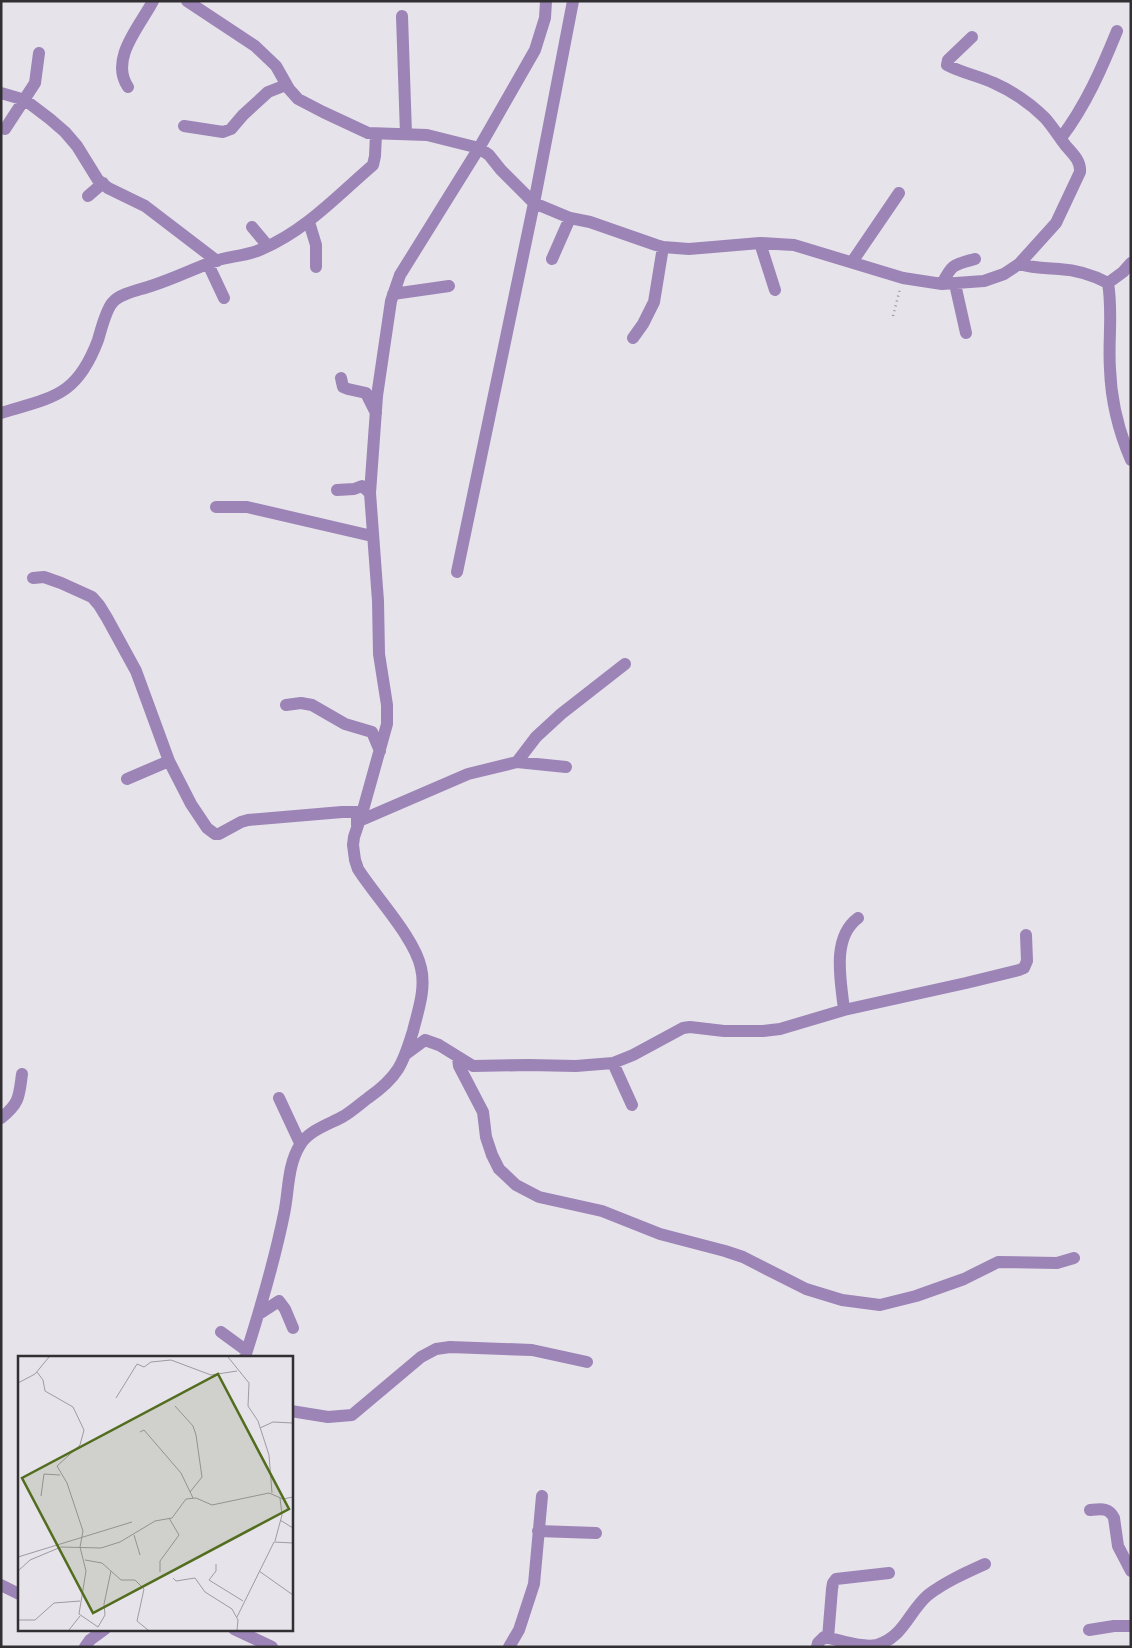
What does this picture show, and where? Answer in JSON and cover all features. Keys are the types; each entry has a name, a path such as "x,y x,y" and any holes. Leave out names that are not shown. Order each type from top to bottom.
{"street":[{"path":"128,87 122,78 122,62 128,44 153,1"},
{"path":"187,1 255,46 276,66 286,85 298,99 308,105 360,130 376,134 427,134 479,148 534,203 570,218 590,222 663,247 689,249 760,243 794,245 903,278 948,284 984,281 1004,274 1019,264 1056,223 1080,172 1079,162 1044,117 1013,94 994,83 947,65 948,60 972,36"},
{"path":"221,1332 246,1354 259,1314 285,1212 291,1165 300,1143 306,1137 345,1115 373,1095 398,1072 406,1054 420,1004 423,982 421,967 411,944 358,869 353,845 386,724 387,705 379,654 378,601 370,493 376,413 387,325 393,294 400,275 479,148 535,50 545,18 546,1"},
{"path":"457,572 534,203 573,1"},
{"path":"402,16 406,134"},
{"path":"1061,138 1081,109 1095,83 1117,31"},
{"path":"5,129 35,84 39,53"},
{"path":"184,126 223,132 231,130 255,103 268,92 286,85"},
{"path":"1,93 25,100 50,118 77,146 98,180 145,206 212,262 224,298"},
{"path":"1,413 44,400 69,387 91,358 110,306 114,300 212,262 233,258 268,246 298,231 372,165 375,156 376,134"},
{"path":"88,196 103,183"},
{"path":"852,262 899,193"},
{"path":"552,260 570,218"},
{"path":"309,222 316,245 316,267"},
{"path":"252,227 268,246"},
{"path":"760,243 775,290"},
{"path":"633,338 654,302 663,247"},
{"path":"966,333 948,284 950,268 959,263 975,259"},
{"path":"1106,282 1123,272 1131,263"},
{"path":"1019,264 1092,275 1106,282"},
{"path":"1106,282 1111,303 1110,369 1112,393 1126,448 1131,460"},
{"path":"393,294 449,286"},
{"path":"341,378 343,387 366,393 376,413"},
{"path":"336,490 362,486 370,493"},
{"path":"216,507 247,507 372,536"},
{"path":"33,578 44,577 61,583 92,597 99,606 136,671 169,761 191,804 207,828 215,834 219,834 248,820 342,812 357,812 358,824"},
{"path":"517,762 536,737 561,714 625,664"},
{"path":"286,705 301,703 312,705 345,724 372,732 380,751"},
{"path":"127,779 169,761"},
{"path":"358,824 468,774 517,762 566,767"},
{"path":"844,1010 840,951 847,929 858,918"},
{"path":"406,1054 425,1040 440,1045 473,1066 576,1066 612,1062 633,1055 683,1028 690,1027 724,1031 780,1029 844,1010 966,984 1019,970 1024,968 1028,961 1026,935"},
{"path":"458,1058 458,1066 483,1112 486,1137 492,1155 499,1169 516,1184 539,1197 602,1211 660,1234 734,1254 806,1290 842,1300 880,1306 964,1279 998,1262 1057,1262 1074,1258"},
{"path":"612,1062 632,1105"},
{"path":"1,1118 12,1110 17,1101 22,1074"},
{"path":"279,1098 300,1143"},
{"path":"259,1314 278,1302 285,1309 292,1328"},
{"path":"292,1410 328,1417 352,1415 421,1356 436,1349 450,1347 532,1350 557,1354 586,1362"},
{"path":"509,1647 519,1630 534,1584 542,1496"},
{"path":"1090,1510 1101,1508 1110,1511 1114,1518 1118,1546 1131,1571"},
{"path":"538,1531 596,1533"},
{"path":"816,1647 821,1638 864,1646 876,1645 892,1638 903,1628 926,1597 958,1576 985,1564"},
{"path":"828,1638 832,1589 836,1579 889,1572"},
{"path":"1,1585 18,1594"},
{"path":"1089,1630 1114,1626 1131,1626"},
{"path":"85,1647 90,1640 104,1630"},
{"path":"236,1630 272,1647"}],"path":[{"path":"893,316 903,278"}]}
